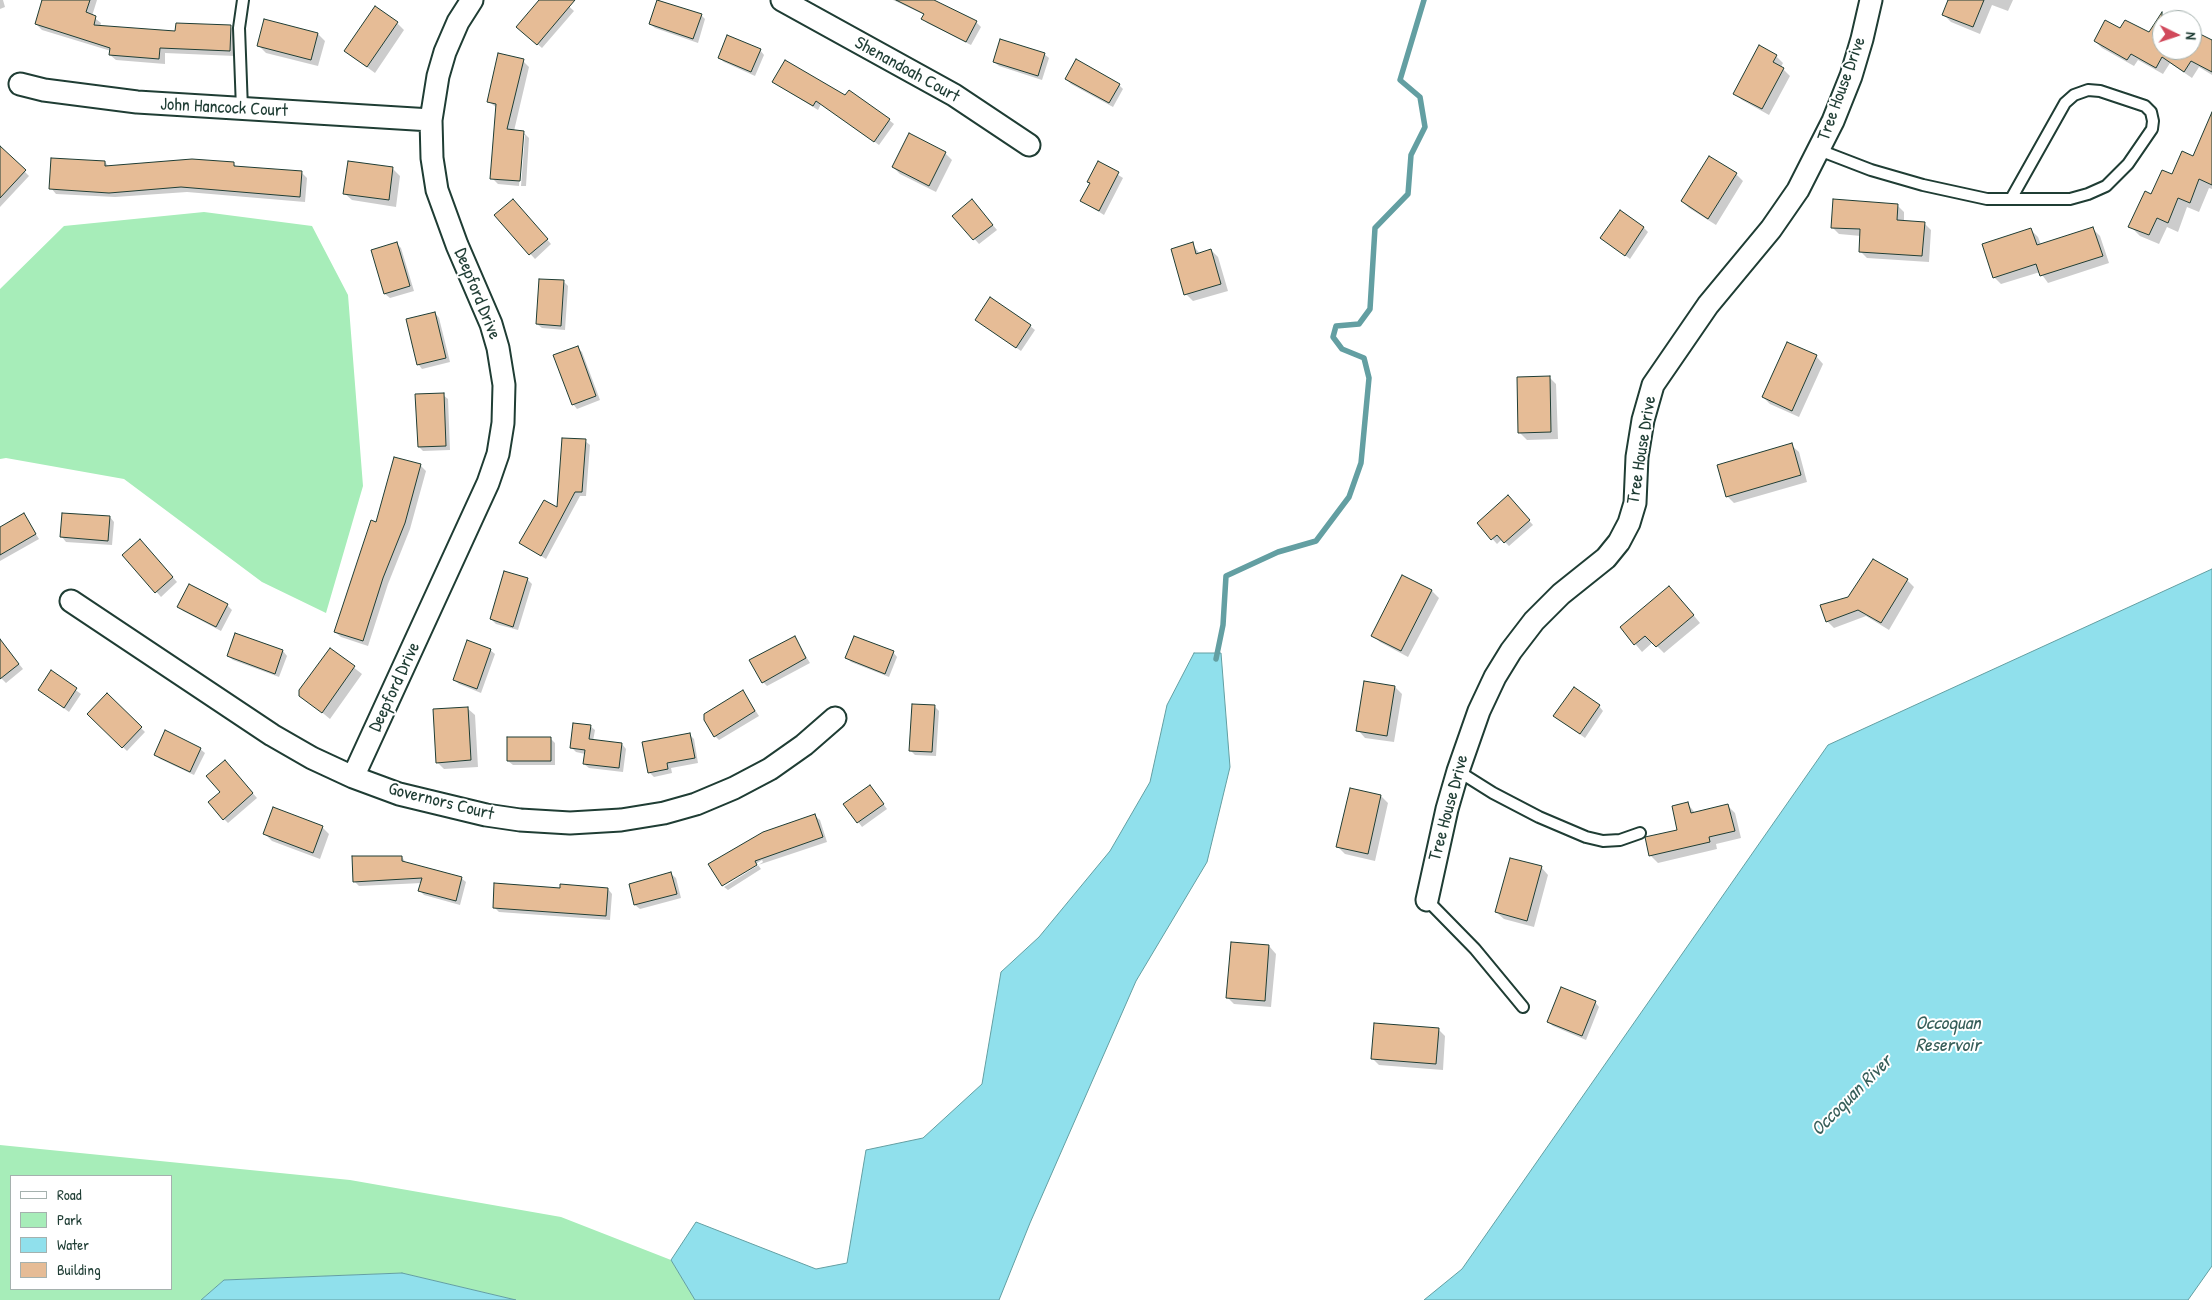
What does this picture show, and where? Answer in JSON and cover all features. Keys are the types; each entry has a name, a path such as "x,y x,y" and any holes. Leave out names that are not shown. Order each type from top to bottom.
{"street":[{"name":"Deepford Drive","path":"353,777 488,484 498,454 503,423 504,385 498,348 491,324 457,245 437,190 432,158 431,120 438,76 445,52 458,22 472,0"},
{"name":"Shenandoah Court","path":"782,0 954,95 1029,145"},
{"name":"Tree House Drive","path":"1427,900 1447,809 1458,771 1479,710 1495,677 1511,651 1534,621 1561,594 1606,558 1619,542 1629,523 1635,503 1637,457 1643,420 1653,385 1708,305 1772,230 1798,190 1819,150 1851,76 1871,0"},
{"name":"John Hancock Court","path":"20,84 44,90 137,102 431,120"},
{"name":"Governors Court","path":"71,601 272,735 312,758 353,777 399,794 486,815 520,820 570,823 622,820 680,808 734,788 770,768 798,750 835,718"}],"lane":[{"path":"242,109 239,28 243,0"},
{"path":"1819,150 1871,170 1923,186 1988,199 2011,199 2070,199 2106,186 2120,173 2152,129 2153,120 2151,112 2145,106 2100,91 2088,90 2074,95 2065,103 2011,199"},
{"path":"1458,771 1493,793 1539,817 1586,837 1603,841 1620,840 1640,833"},
{"path":"1427,900 1475,949 1523,1007"}],"green space":[{"path":"204,212 312,226 348,295 363,486 326,613 262,582 124,479 6,458 0,459 0,289 64,226"},
{"path":"0,1145 350,1180 561,1217 671,1260 695,1300 516,1300 402,1273 224,1280 201,1300 0,1300"}],"water":[{"name":"Occoquan Reservoir","path":"2212,569 2212,1266 2188,1300 1424,1300 1462,1269 1828,745"},
{"path":"1194,653 1221,653 1230,767 1207,862 1136,981 1030,1223 999,1300 695,1300 671,1260 696,1222 816,1269 847,1263 866,1150 923,1138 982,1084 1001,972 1039,937 1110,851 1150,782 1167,705"},
{"path":"402,1273 516,1300 201,1300 224,1280"}],"building":[{"path":"42,0 90,0 86,12 96,16 94,25 175,31 176,23 231,25 230,51 160,48 159,59 109,55 110,48 35,24"},
{"path":"539,0 575,0 537,45 516,27"},
{"path":"657,0 702,14 693,39 649,24"},
{"path":"896,0 934,0 977,21 966,42 921,19 924,14"},
{"path":"1948,0 1984,0 1973,27 1942,15"},
{"path":"375,6 398,22 367,67 344,51"},
{"path":"264,19 318,33 311,60 257,46"},
{"path":"2105,20 2120,28 2125,20 2149,32 2152,27 2152,60 2160,60 2156,68 2131,54 2127,60 2094,41"},
{"path":"727,35 761,49 751,72 718,58"},
{"path":"2202,35 2212,40 2212,72 2191,61 2184,72 2166,60 2202,60"},
{"path":"1000,39 1045,53 1038,76 993,62"},
{"path":"1759,45 1777,55 1773,62 1784,68 1762,109 1733,94"},
{"path":"498,53 524,59 507,129 524,131 520,181 490,179 496,104 487,102"},
{"path":"1076,59 1120,84 1109,103 1065,79"},
{"path":"785,60 845,95 849,90 890,119 874,142 816,101 813,106 772,82"},
{"path":"2212,112 2212,185 2199,179 2190,203 2178,198 2168,223 2157,218 2149,235 2128,227 2145,191 2151,194 2162,170 2172,174 2182,151 2193,156"},
{"path":"909,133 946,152 929,186 892,167"},
{"path":"0,146 26,170 0,198"},
{"path":"1709,156 1737,173 1708,219 1681,201"},
{"path":"51,158 105,161 105,166 192,159 234,162 234,166 302,171 300,197 181,187 109,193 49,189"},
{"path":"348,161 393,167 389,200 343,194"},
{"path":"1098,161 1119,172 1099,211 1080,201 1090,183 1087,182"},
{"path":"513,199 548,239 529,255 494,215"},
{"path":"972,199 993,225 973,240 952,216"},
{"path":"1833,199 1898,204 1897,220 1925,222 1922,256 1859,252 1860,229 1831,228"},
{"path":"1620,210 1644,227 1625,256 1600,238"},
{"path":"2093,227 2103,256 2040,276 2036,264 1993,278 1982,244 2031,228 2037,245"},
{"path":"397,242 410,286 384,294 371,250"},
{"path":"1193,242 1196,254 1211,249 1221,284 1184,295 1171,249"},
{"path":"539,279 564,280 561,326 536,324"},
{"path":"990,297 1031,325 1016,348 975,320"},
{"path":"435,312 446,358 417,365 406,319"},
{"path":"1787,342 1817,355 1792,411 1762,397"},
{"path":"578,346 596,396 572,405 553,355"},
{"path":"1550,376 1551,432 1518,433 1517,377"},
{"path":"444,393 446,446 418,447 415,394"},
{"path":"562,438 586,439 582,492 575,492 541,556 519,543 544,500 557,507"},
{"path":"1792,443 1801,475 1726,497 1717,465"},
{"path":"394,457 421,464 405,523 383,578 363,641 334,632 371,520 376,522"},
{"path":"1508,495 1530,520 1504,543 1497,535 1491,540 1477,523"},
{"path":"24,513 36,534 0,555 0,527"},
{"path":"62,513 110,516 108,541 60,537"},
{"path":"140,539 173,577 155,593 122,555"},
{"path":"1873,559 1908,579 1881,623 1858,610 1826,622 1820,605 1848,597"},
{"path":"504,571 528,578 513,627 490,619"},
{"path":"1402,575 1432,590 1401,651 1371,636"},
{"path":"189,584 228,604 216,627 177,607"},
{"path":"1669,586 1694,615 1656,647 1645,636 1634,645 1620,627"},
{"path":"235,633 283,650 275,674 227,656"},
{"path":"795,636 806,658 762,683 749,660"},
{"path":"854,636 894,651 885,674 845,658"},
{"path":"0,639 19,664 0,679"},
{"path":"467,640 491,649 477,689 453,680"},
{"path":"330,648 355,666 322,713 299,696 299,690"},
{"path":"51,670 77,688 64,708 38,690"},
{"path":"1364,681 1395,686 1387,736 1356,731"},
{"path":"1574,687 1600,705 1580,734 1553,716"},
{"path":"743,690 755,711 714,737 704,720 704,714"},
{"path":"107,693 142,727 122,748 87,714"},
{"path":"912,704 935,705 932,752 909,751"},
{"path":"468,707 471,760 436,763 433,709"},
{"path":"573,723 591,725 589,739 622,743 619,768 583,764 585,750 570,748"},
{"path":"165,730 201,748 190,772 154,755"},
{"path":"690,733 695,758 667,763 668,769 648,773 642,742"},
{"path":"507,737 551,737 551,761 507,761"},
{"path":"225,760 253,793 223,820 208,802 220,792 206,776"},
{"path":"870,785 884,804 857,823 843,804"},
{"path":"1350,788 1381,795 1368,854 1336,847"},
{"path":"1688,802 1691,813 1728,804 1735,831 1709,837 1710,842 1649,856 1645,837 1677,830 1672,806"},
{"path":"273,807 323,826 313,853 263,834"},
{"path":"815,814 823,837 755,861 757,865 722,886 708,864 763,832"},
{"path":"352,856 402,856 402,861 462,877 456,901 418,891 422,878 353,882"},
{"path":"1510,858 1542,866 1527,921 1495,912"},
{"path":"671,872 677,894 634,905 629,884"},
{"path":"494,883 560,888 560,884 608,888 606,916 493,908"},
{"path":"1231,942 1269,945 1265,1001 1226,998"},
{"path":"1561,987 1596,1001 1582,1036 1547,1022"},
{"path":"1374,1023 1439,1028 1436,1064 1371,1059"}],"waterway":[{"path":"1216,659 1223,625 1226,576 1278,552 1316,541 1349,497 1361,463 1369,378 1364,358 1342,349 1333,337 1336,326 1359,324 1370,309 1375,228 1408,194 1411,155 1425,127 1420,97 1400,80 1424,0"}],"water label":[{"name":"Occoquan River","path":"1852,1096"}]}
